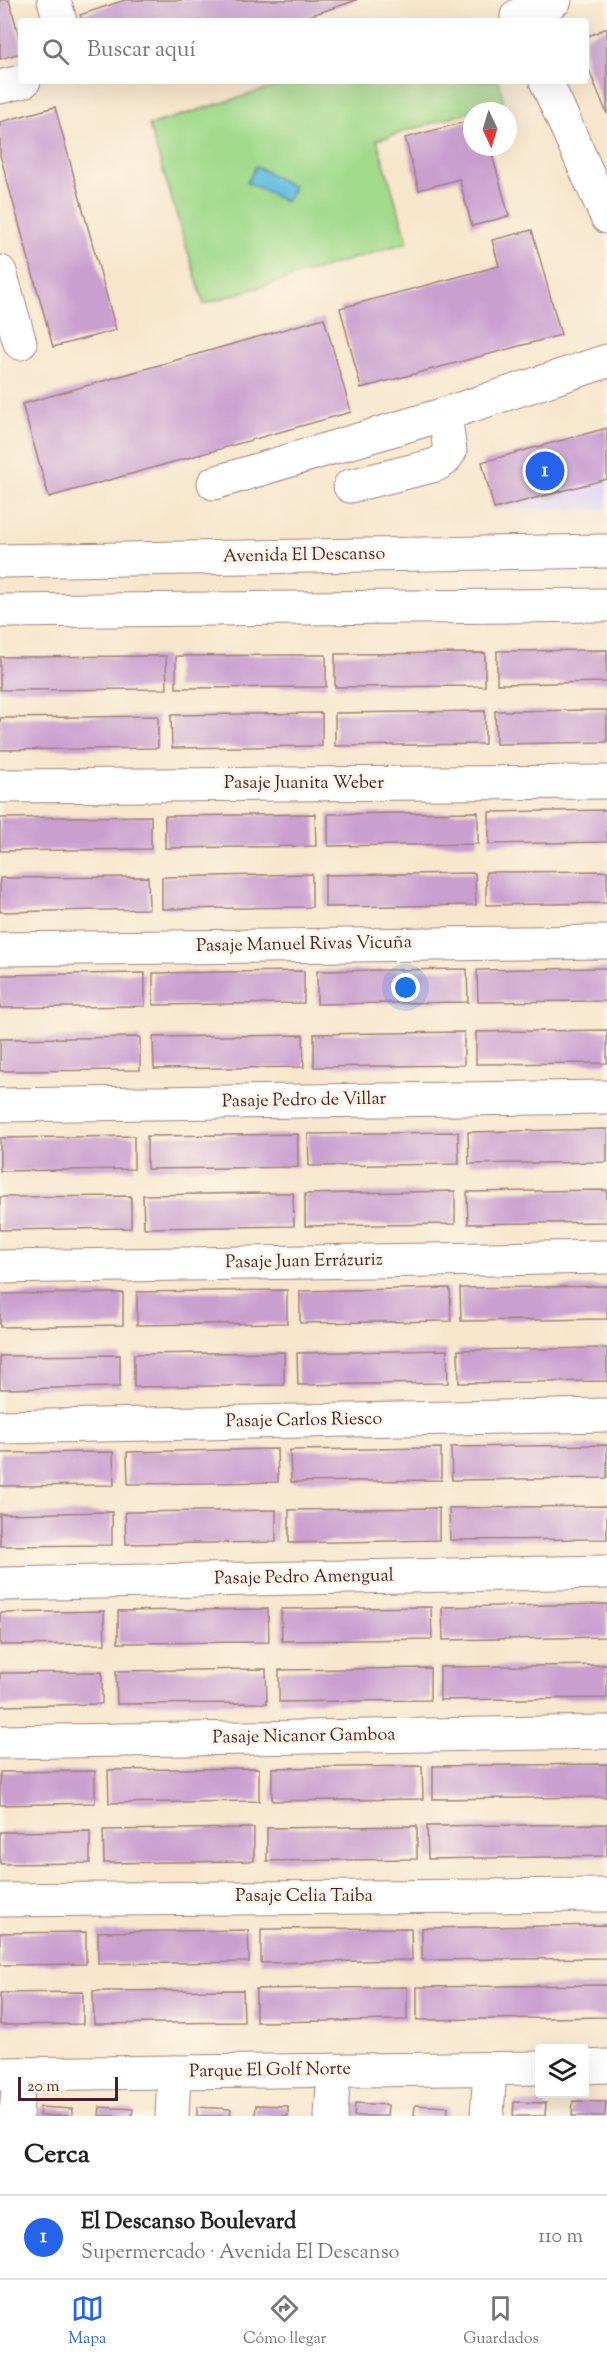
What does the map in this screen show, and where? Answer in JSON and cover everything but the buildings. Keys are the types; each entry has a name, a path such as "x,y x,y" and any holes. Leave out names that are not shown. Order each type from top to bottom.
{"street":[{"path":"54,0 59,18"},
{"path":"516,12 555,0"},
{"path":"0,87 18,82"},
{"path":"547,84 607,217"},
{"path":"0,272 20,342"},
{"path":"214,483 445,414 607,361"},
{"path":"350,486 436,465 444,460 450,451 445,414"},
{"name":"Avenida El Descanso","path":"0,561 607,551"},
{"path":"0,611 607,605"},
{"name":"Pasaje Juanita Weber","path":"0,786 607,782"},
{"name":"Pasaje Manuel Rivas Vicuña","path":"0,949 607,942"},
{"name":"Pasaje Pedro de Villar","path":"0,1105 607,1097"},
{"name":"Pasaje Juan Errázuriz","path":"0,1268 607,1257"},
{"name":"Pasaje Carlos Riesco","path":"0,1427 607,1415"},
{"name":"Pasaje Pedro Amengual","path":"0,1584 607,1572"},
{"name":"Pasaje Nicanor Gamboa","path":"0,1742 607,1732"},
{"name":"Pasaje Celia Taiba","path":"0,1900 607,1894"},
{"path":"589,2067 607,2066"},
{"name":"Parque El Golf Norte","path":"10,2074 535,2068"},
{"path":"487,2116 490,2069"},
{"path":"331,2116 334,2070"},
{"path":"172,2116 174,2072"},
{"path":"10,2074 16,2116"}],"shaded area":[{"path":"607,428 607,509 494,509 482,462"}],"green space":[{"path":"284,84 499,84 504,101 463,102 463,114 377,140 408,242 204,304 149,125"}],"water":[{"path":"256,166 294,187 286,202 247,182"}],"place":[{"name":"El Descanso Boulevard","path":"545,471"}]}
